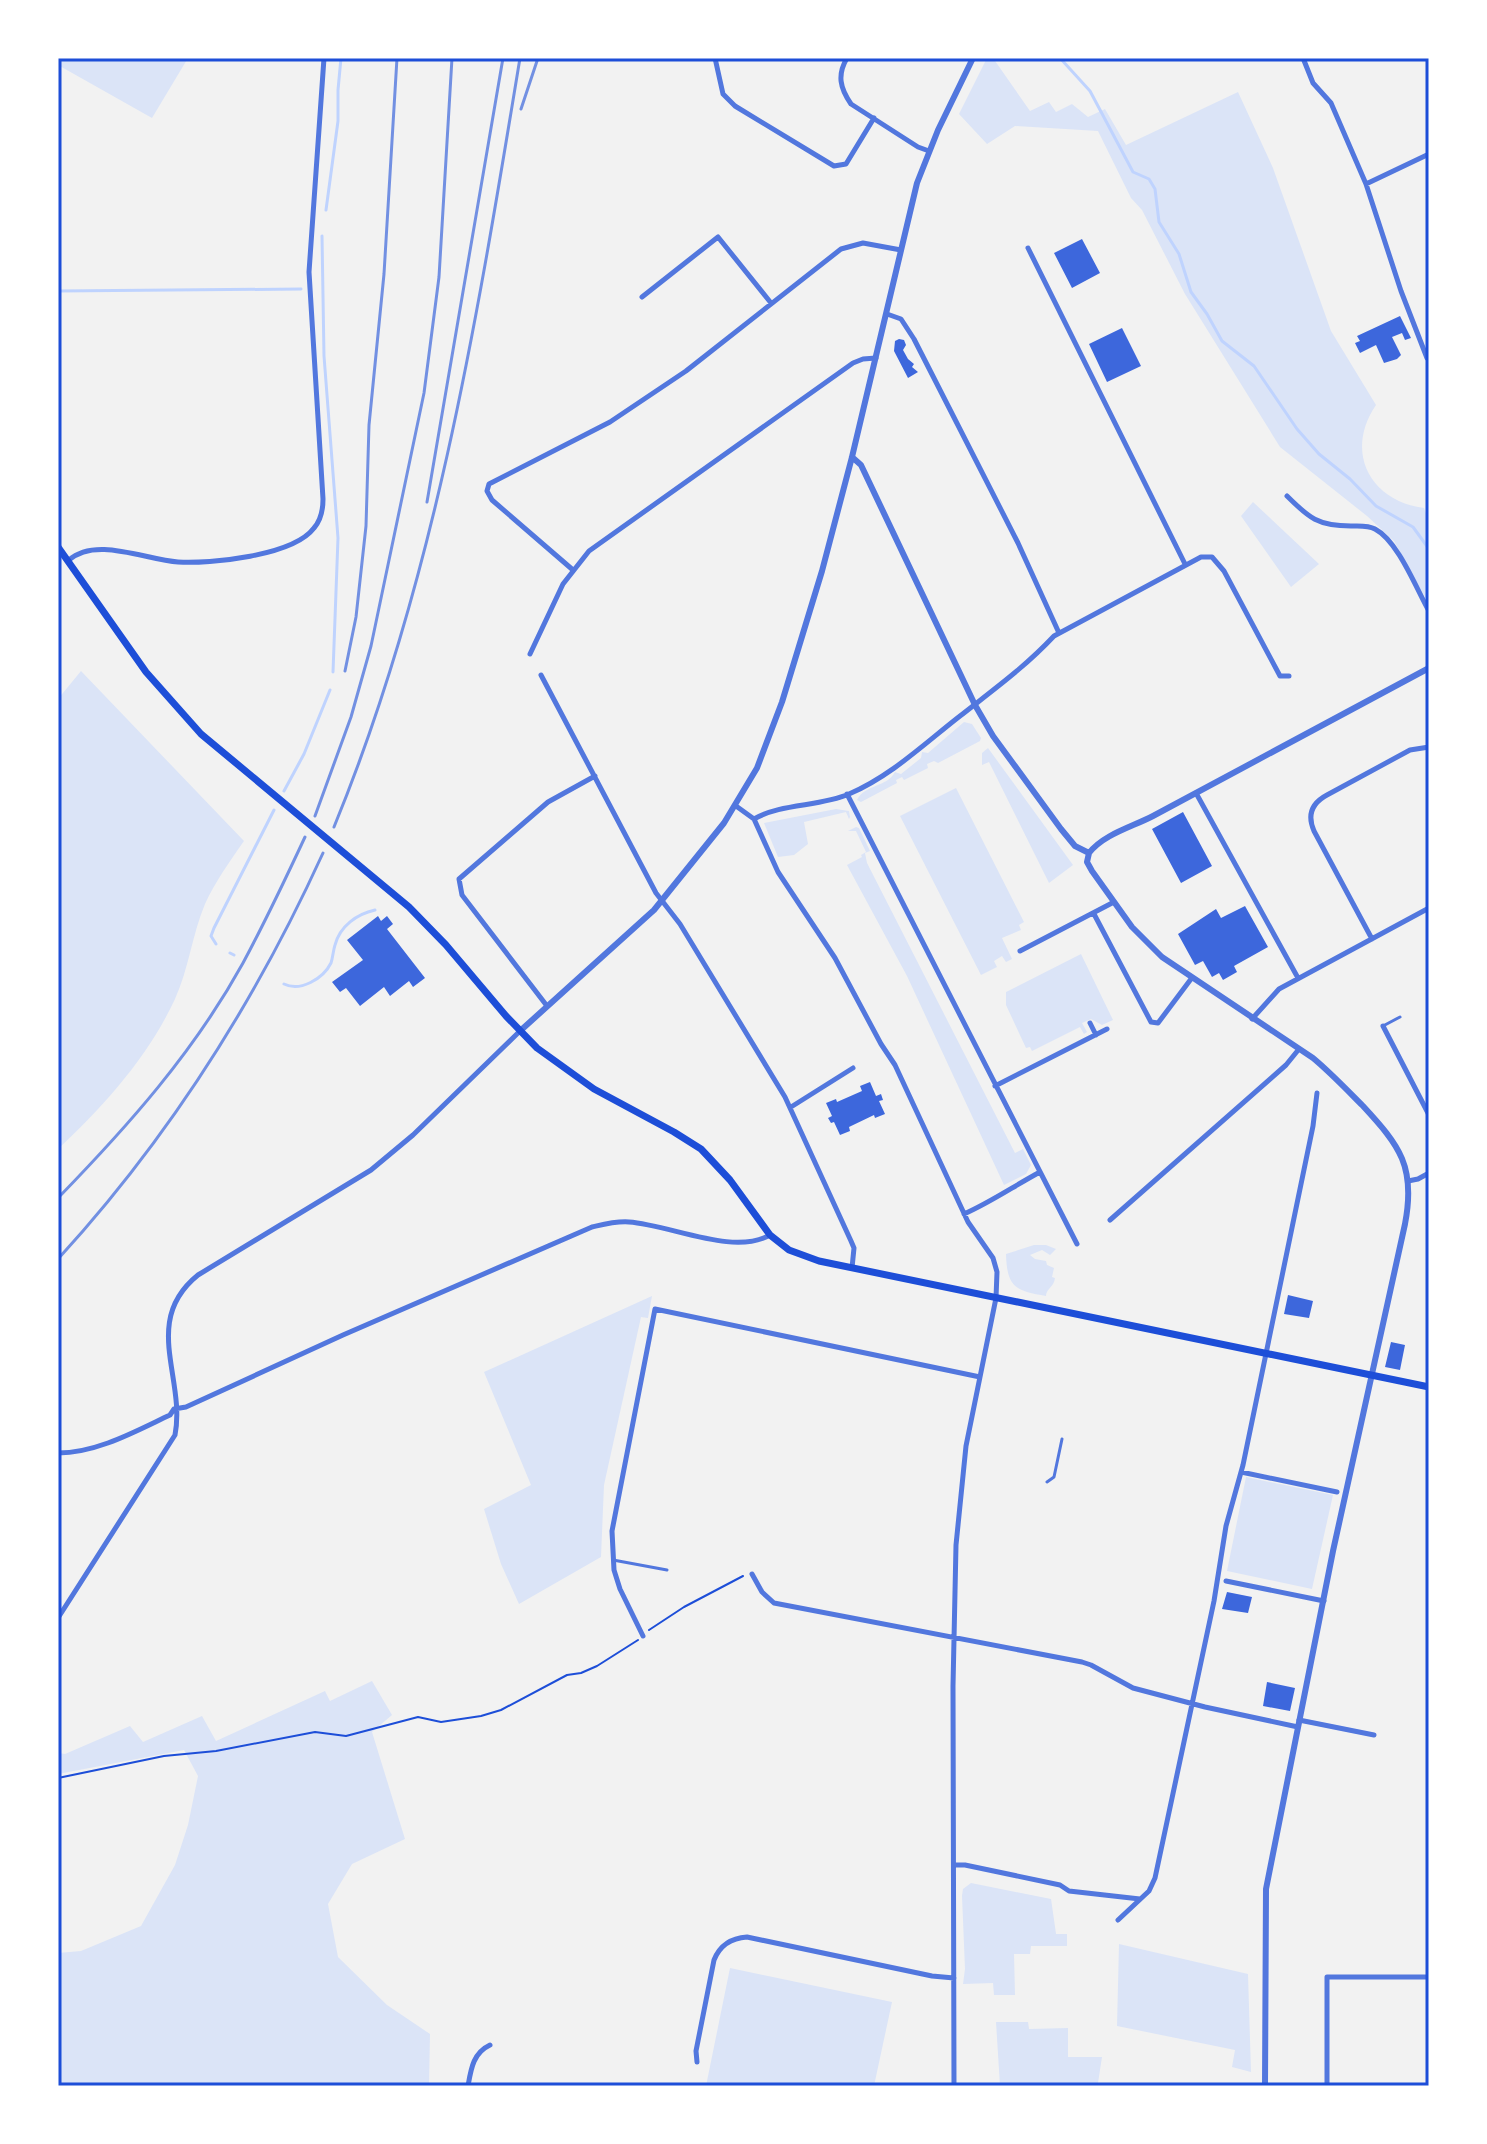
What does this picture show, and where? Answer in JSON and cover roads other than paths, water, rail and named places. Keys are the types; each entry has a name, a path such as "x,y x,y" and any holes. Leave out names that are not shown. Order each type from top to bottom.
{"main road":[{"path":"58,547 131,653 169,701 210,742 425,922 520,1031 545,1054 594,1089 701,1149 730,1180 779,1244 797,1254 852,1268 1429,1387"}],"street":[{"path":"69,560 80,553 94,550 178,562 224,560 289,545 309,533 319,521 323,499 309,243 324,58"},
{"path":"715,58 723,94 735,106 834,166 846,164 874,118"},
{"path":"847,58 841,72 844,93 851,104 929,151"},
{"path":"58,1618 175,1435 176,1400 168,1324 179,1296 191,1281 371,1170 413,1135 520,1031 662,901 736,806 757,768 782,702 818,583 852,457 913,197 929,151 973,58"},
{"path":"1303,58 1313,83 1331,103 1366,184 1401,291 1428,357"},
{"path":"1366,184 1429,154"},
{"path":"642,297 718,237 771,303"},
{"path":"573,570 492,500 487,491 489,484 610,422 686,371 826,259 848,246 872,243 901,250"},
{"path":"1028,248 1185,564"},
{"path":"887,314 901,319 914,339 1018,543 1059,633"},
{"path":"530,654 554,600 589,551 853,363 876,358"},
{"path":"852,457 861,465 975,705 993,736 1060,828 1075,846 1089,853"},
{"path":"1287,496 1317,522 1330,527 1372,527 1379,532 1396,550 1429,611"},
{"path":"754,819 770,811 824,803 895,767 1039,654 1059,633 1201,557 1212,557 1217,563 1280,676 1289,676"},
{"path":"1265,2086 1264,1903 1346,1494 1405,1224 1408,1181 1402,1157 1388,1133 1332,1075 1299,1049 1191,979 1150,946 1089,866 1089,853 1115,833 1429,668"},
{"path":"541,675 662,901 680,924 791,1107 854,1248 852,1268"},
{"path":"1372,939 1314,831 1310,821 1311,811 1316,802 1327,795 1410,750 1429,747"},
{"path":"547,1006 462,895 459,879 548,802 595,776"},
{"path":"1196,793 1298,978"},
{"path":"847,794 1077,1244"},
{"path":"736,806 754,819 778,872 846,977 895,1065 964,1214 996,1266 996,1298 959,1500 954,1637 954,2086"},
{"path":"1020,951 1114,902"},
{"path":"1252,1019 1273,993 1429,908"},
{"path":"1094,914 1151,1022 1158,1023 1191,979"},
{"path":"1090,1023 1096,1035"},
{"path":"1383,1026 1429,1115"},
{"path":"995,1086 1107,1029"},
{"path":"1110,1220 1286,1065 1299,1049"},
{"path":"791,1107 853,1068"},
{"path":"1118,1920 1149,1891 1155,1878 1214,1601 1226,1526 1267,1354 1317,1093"},
{"path":"964,1214 1000,1197 1013,1186 1040,1172"},
{"path":"1408,1181 1429,1173"},
{"path":"1423,1177 1429,1185"},
{"path":"58,1453 95,1447 164,1418 174,1409 186,1407 592,1227 617,1221 629,1222 739,1244 759,1241 770,1235"},
{"path":"643,1636 620,1589 613,1560 612,1531 655,1309 980,1377"},
{"path":"1241,1472 1337,1492"},
{"path":"752,1574 762,1592 774,1603 1091,1665 1128,1686 1193,1704 1374,1735"},
{"path":"1226,1581 1325,1601"},
{"path":"954,1865 1060,1885 1069,1891 1141,1899"},
{"path":"697,2062 696,2051 714,1960 720,1950 734,1939 747,1937 954,1978"},
{"path":"1327,2086 1327,1977 1429,1977"},
{"path":"468,2086 474,2061 490,2045"}],"lane":[{"path":"1383,1026 1400,1017"},
{"path":"1047,1482 1054,1477 1062,1439"},
{"path":"1337,1492 1346,1494"},
{"path":"613,1560 667,1570"}],"waterway":[{"path":"326,210 338,121 341,58"},
{"path":"1060,58 1090,91 1133,172 1149,179 1155,189 1159,222 1179,254 1191,292 1222,341 1254,366 1297,429 1319,454 1350,479 1376,506 1413,527 1429,549"},
{"path":"322,236 324,356 338,538 333,672"},
{"path":"58,291 301,289"},
{"path":"284,791 304,754 330,690"},
{"path":"216,944 211,936 214,928 274,810"},
{"path":"284,984 304,985 323,974 331,963 337,938 345,927 362,914 375,910"},
{"path":"230,953 234,955"}],"railway":[{"path":"345,671 356,617 366,526 369,425 384,274 397,58"},
{"path":"315,816 351,717 371,646 424,393 439,277 452,58"},
{"path":"427,502 503,58"},
{"path":"334,827 400,640 426,544 469,351 520,58"},
{"path":"521,109 538,58"},
{"path":"58,1198 158,1087 203,1027 243,963 305,837"},
{"path":"58,1259 136,1166 206,1066 269,962 323,853"}]}
